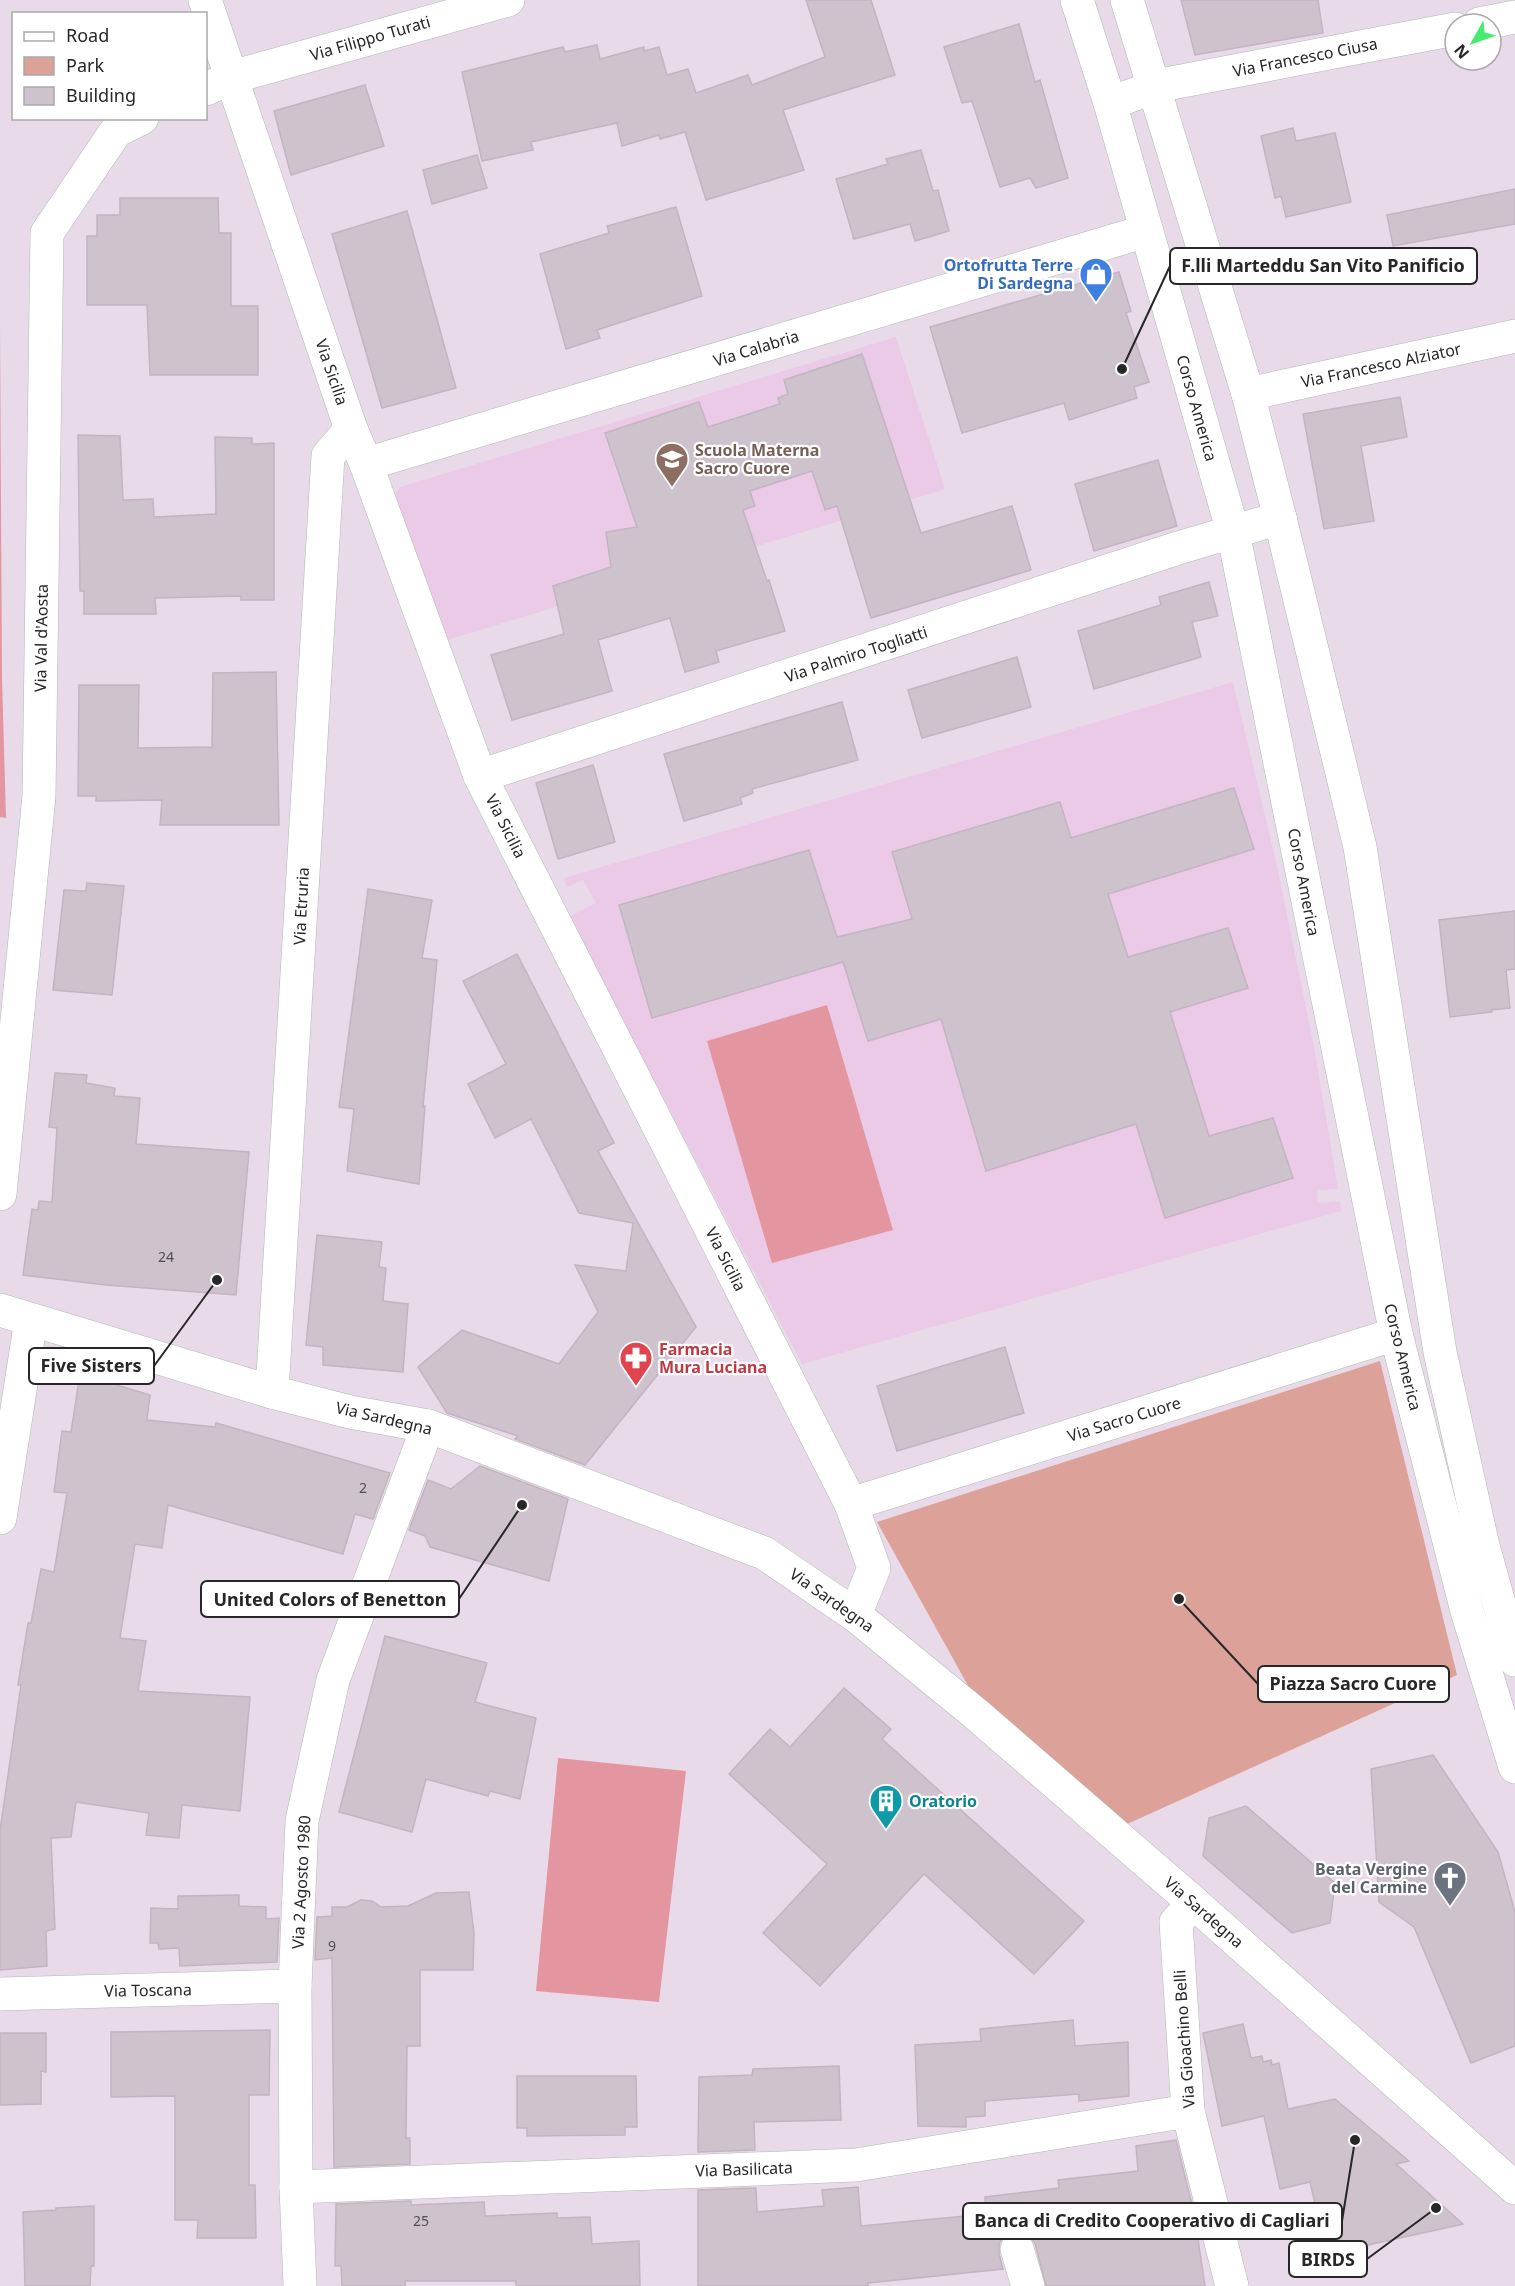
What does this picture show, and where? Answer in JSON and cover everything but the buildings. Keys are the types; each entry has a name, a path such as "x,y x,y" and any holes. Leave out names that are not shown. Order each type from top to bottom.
{"street":[{"name":"Via Sicilia","path":"205,0 219,83 366,464 480,776 851,1504 874,1568 855,1615"},
{"name":"Via Filippo Turati","path":"219,83 508,0"},
{"name":"Corso America","path":"1077,0 1110,103 1233,532 1396,1334 1467,1611 1515,1767"},
{"path":"1127,0 1248,394 1362,857 1440,1352 1483,1546 1515,1660"},
{"name":"Via Francesco Ciusa","path":"1110,103 1154,86 1443,30"},
{"name":"Via Val d'Aosta","path":"0,1194 39,796 47,233 116,130 138,120"},
{"name":"Via Calabria","path":"366,464 1146,231"},
{"name":"Via Francesco Alziator","path":"1248,394 1515,336"},
{"name":"Via Etruria","path":"272,1392 327,456 351,429"},
{"name":"Via Palmiro Togliatti","path":"480,776 1178,548 1280,518"},
{"name":"Via Sardegna","path":"0,1310 272,1392 350,1412 428,1426 764,1554 855,1615 976,1714 1194,1902 1511,2183"},
{"path":"0,1518 31,1320"},
{"name":"Via Sacro Cuore","path":"851,1504 1396,1334"},
{"name":"Via 2 Agosto 1980","path":"300,2286 296,2187 295,1986 302,1821 333,1680 428,1426"},
{"name":"Via Gioachino Belli","path":"1194,1902 1176,1922 1188,2111 1232,2286"},
{"name":"Via Toscana","path":"0,1994 295,1986"},
{"name":"Via Basilicata","path":"296,2187 856,2165 1188,2111"},
{"path":"1017,2249 1028,2286"}],"shaded area":[{"path":"0,325 2,677 6,818 0,817"},
{"name":"Scuola Materna Sacro Cuore","path":"896,337 945,489 447,640 395,494 400,487"},
{"path":"1233,682 1277,866 1314,1047 1338,1189 1317,1190 1318,1203 1340,1201 1341,1211 802,1364 569,917 596,903 583,880 567,887 564,878"},
{"path":"827,1005 893,1230 772,1263 707,1041"},
{"path":"558,1758 686,1771 659,2002 536,1991"}],"green space":[{"path":"1380,1361 1457,1675 1125,1825 976,1700 877,1522"}],"place":[{"name":"Ortofrutta Terre Di Sardegna","path":"1096,303"},
{"name":"F.lli Marteddu San Vito Panificio","path":"1122,369"},
{"name":"Scuola Materna Sacro Cuore","path":"672,488"},
{"name":"Five Sisters","path":"217,1280"},
{"name":"Farmacia Mura Luciana","path":"636,1387"},
{"name":"United Colors of Benetton","path":"522,1505"},
{"name":"Piazza Sacro Cuore","path":"1179,1599"},
{"name":"Oratorio","path":"886,1830"},
{"name":"Beata Vergine del Carmine","path":"1450,1907"},
{"name":"Banca di Credito Cooperativo di Cagliari","path":"1355,2140"},
{"name":"BIRDS","path":"1436,2208"}]}
